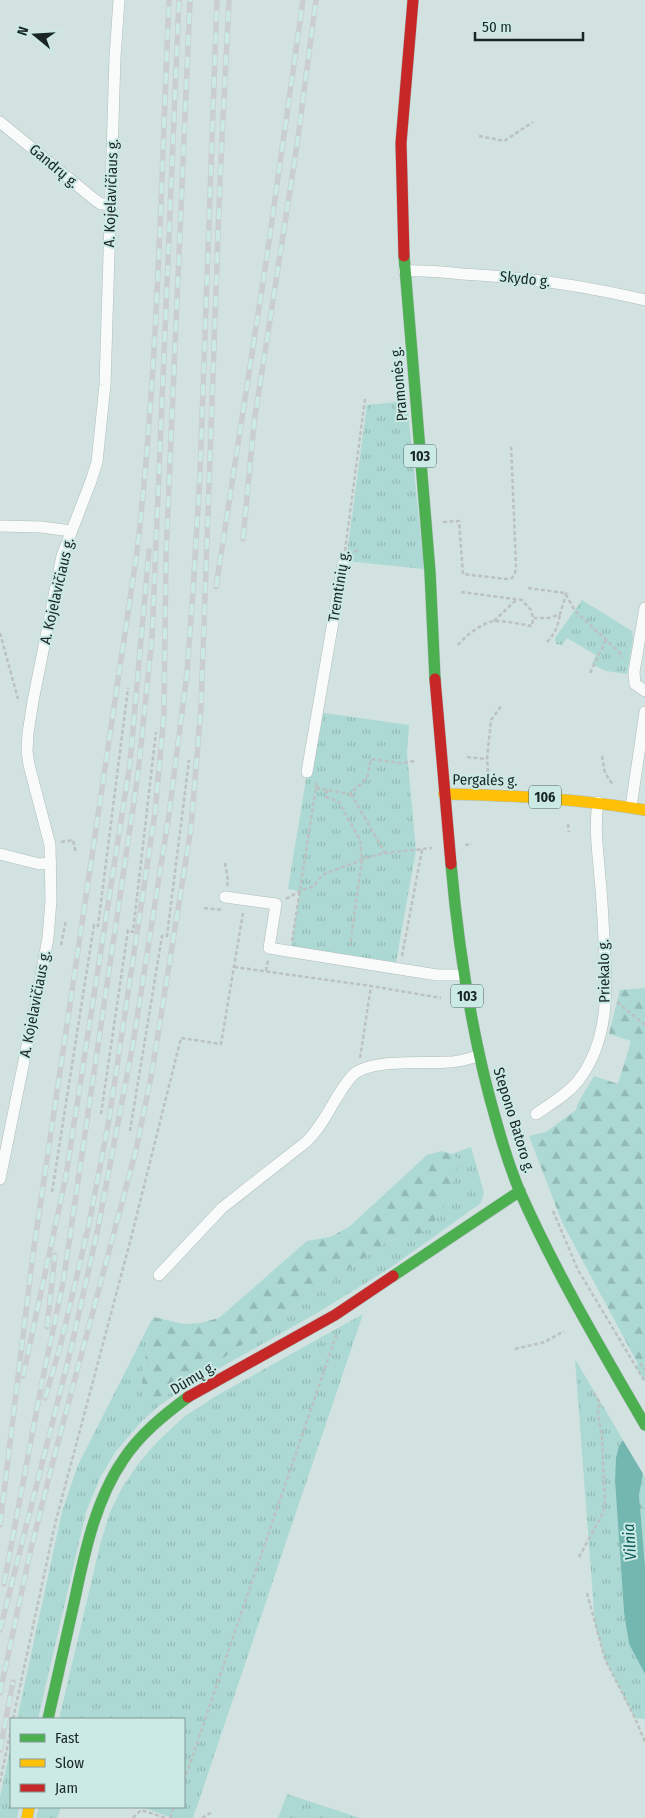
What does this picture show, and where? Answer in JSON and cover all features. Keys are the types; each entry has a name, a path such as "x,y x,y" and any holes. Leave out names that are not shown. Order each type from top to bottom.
{"main road":[{"name":"Pramonės g.","path":"412,0 401,143 404,271 430,572 444,794"},
{"name":"Pergalės g.","path":"444,794 543,796 598,802 645,810"},
{"name":"Stepono Batoro g.","path":"444,794 463,975 479,1056 500,1136 520,1191 571,1297 645,1425"},
{"name":"Dūmų g.","path":"48,1718 82,1565 98,1508 122,1461 140,1438 159,1419 189,1396 335,1315 520,1191"}],"street":[{"name":"A. Kojelavičiaus g.","path":"0,1179 48,938 51,900 50,845 29,765 27,751 28,733 62,556 91,481 97,462 101,436 105,385 115,56 119,0"},
{"name":"Gandrų g.","path":"0,122 94,199 101,204 111,204"},
{"name":"Skydo g.","path":"404,271 502,276 548,281 604,290 645,300"},
{"path":"0,526 41,527 71,531"},
{"name":"Tremtinių g.","path":"307,772 343,564"},
{"path":"645,608 634,672 635,684 645,691"},
{"path":"631,807 645,712"},
{"name":"Priekalo g.","path":"536,1114 576,1083 588,1067 601,1030 607,994 595,822 598,802"},
{"path":"0,854 39,864 51,863"},
{"path":"225,897 276,904 269,948 437,976 463,975"},
{"path":"159,1275 222,1208 306,1142 317,1131 343,1087 358,1070 376,1064 452,1062 479,1056"}],"path":[{"path":"479,136 504,141 533,122"},
{"name":"Tremtinių g.","path":"343,564 365,399"},
{"path":"445,522 458,521 463,574 512,578 516,565 511,444"},
{"path":"528,588 566,592"},
{"path":"458,645 463,639 487,623 494,621 532,626 533,618 531,610 526,604 517,599 461,592"},
{"path":"547,642 556,631 566,592"},
{"path":"566,592 574,611 617,650 634,672"},
{"path":"494,621 517,599"},
{"path":"533,618 549,618 560,614"},
{"path":"0,633 18,699"},
{"path":"590,674 606,640"},
{"path":"52,1192 94,925 98,926 128,688"},
{"path":"488,772 487,760 491,720 502,705"},
{"path":"101,1114 128,930 133,932 156,732"},
{"path":"602,756 605,773 613,785"},
{"path":"466,757 487,760"},
{"path":"130,1131 162,936 167,936 189,760"},
{"path":"350,794 367,778 371,760 400,763 414,761"},
{"path":"293,937 316,788 350,794 385,853"},
{"path":"327,790 326,797 339,802 360,840 362,860 350,946"},
{"path":"568,824 569,832"},
{"path":"50,845 73,840 76,853"},
{"path":"300,891 314,886 322,875 362,860 385,853 422,850 403,954"},
{"path":"225,863 228,881"},
{"path":"13,1718 55,1524 130,1242 181,1038 221,1044 243,913"},
{"path":"234,966 441,998"},
{"path":"358,1070 371,986"},
{"path":"607,994 645,1025"},
{"path":"553,1211 578,1270 645,1382"},
{"path":"185,1778 336,1336 335,1326"},
{"path":"515,1349 545,1342 564,1331"},
{"path":"640,1363 645,1370"},
{"path":"579,1557 603,1513 606,1503 602,1438 598,1414 600,1404 592,1390"},
{"path":"587,1594 605,1659 645,1742"},
{"path":"0,1782 10,1734"},
{"path":"133,1818 142,1810 166,1818"},
{"path":"202,1818 212,1812"}],"green space":[{"path":"407,401 424,569 346,561 367,405"},
{"path":"582,600 632,631 633,639 627,674 606,671 592,664 596,655 567,638 562,645 556,644 555,638"},
{"path":"317,712 409,725 407,753 416,850 396,962 291,948 300,891 288,889"},
{"path":"645,988 645,1382 636,1366 638,1364 562,1222 529,1136 546,1132 576,1110 578,1103 594,1076 618,1084 631,1041 609,1034 620,990"},
{"path":"471,1147 484,1193 481,1203 390,1268 317,1313 188,1386 160,1405 142,1421 116,1451 100,1478 86,1512 38,1718 17,1718 62,1512 78,1465 150,1323 141,1390 157,1399 178,1390 388,1241 413,1236 444,1205 460,1162 452,1154"},
{"path":"441,1151 452,1154 460,1162 445,1205 433,1224 425,1231 412,1237 388,1241 178,1390 149,1401 143,1396 141,1390 150,1323 154,1317 183,1324 200,1323 219,1318 307,1241 330,1237 349,1227 427,1155"},
{"path":"363,1314 193,1818 172,1818 145,1808 185,1808 185,1718 59,1718 100,1545 110,1512 122,1488 138,1464 157,1442 185,1416 216,1396"},
{"path":"575,1359 623,1440 619,1446 615,1481 624,1612 629,1644 645,1674 645,1719 635,1718 605,1659 595,1625"},
{"path":"643,1474 645,1478 645,1566 639,1495"},
{"path":"10,1750 10,1808 19,1808 17,1818 0,1818 0,1797"},
{"path":"287,1794 360,1818 278,1818"},
{"path":"39,1808 61,1808 57,1818 36,1818"}],"water":[{"name":"Vilnia","path":"645,1415 645,1471 639,1495 645,1566 645,1674 629,1644 624,1612 615,1481 616,1458 619,1446"}],"pier":[{"path":"645,1413 645,1477 621,1437"}],"railway":[{"path":"0,1525 33,1254 137,552 150,414 169,0"},
{"path":"4,1584 42,1382 63,1283 138,774 152,638 179,0"},
{"path":"45,1398 59,1351 88,1229 109,1120 155,813 164,714 166,555 190,0"},
{"path":"0,1630 71,1349 98,1228 133,1044 169,814 187,673 194,576 200,474 217,0"},
{"path":"0,1693 30,1553 52,1465 136,1150 152,1072 191,828 201,707 220,180 229,0"},
{"path":"216,587 267,256 303,0"},
{"path":"243,539 254,423 297,145 316,0"},
{"path":"23,1376 66,1176 130,763 149,551"},
{"path":"47,1327 55,1255"},
{"path":"0,1750 13,1682"}],"traffic: fast":[{"path":"404,256 430,572 435,679"},
{"path":"451,864 457,923 470,1009 489,1095 511,1168 534,1222 564,1281 645,1425"},
{"path":"393,1276 520,1191"},
{"path":"48,1718 87,1547 105,1493 123,1460 137,1442 161,1418 188,1397"}],"traffic: slow":[{"path":"444,794 545,798 645,810"},
{"path":"27,1818 29,1808"}],"traffic: jam":[{"path":"404,256 401,143 413,0"},
{"path":"435,679 451,864"},
{"path":"188,1397 335,1315 393,1276"}]}
